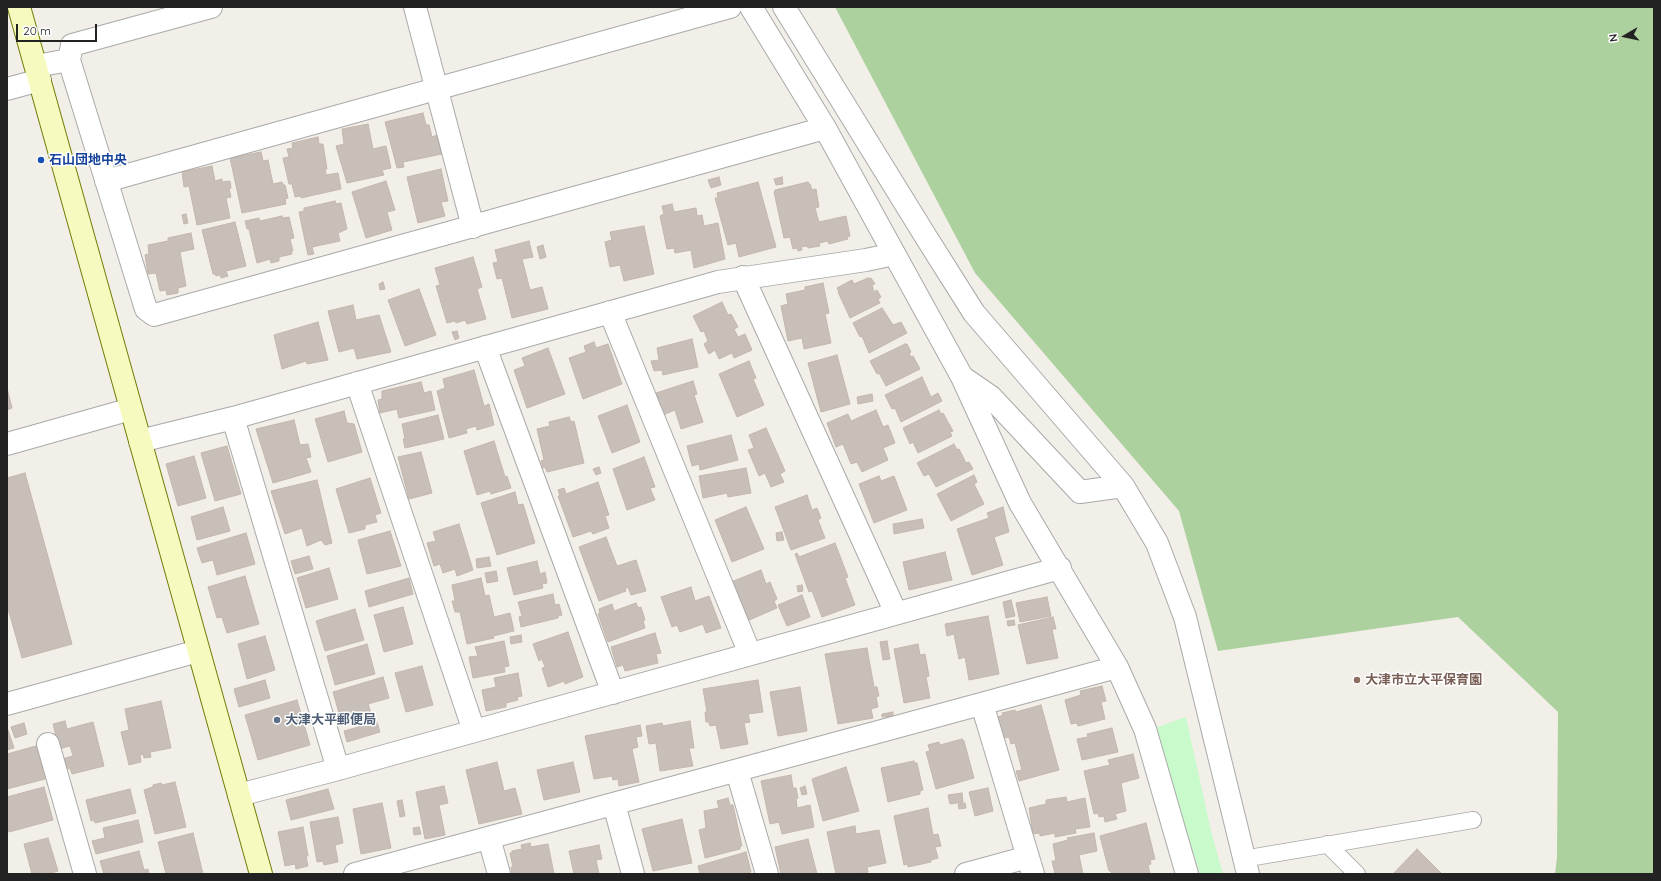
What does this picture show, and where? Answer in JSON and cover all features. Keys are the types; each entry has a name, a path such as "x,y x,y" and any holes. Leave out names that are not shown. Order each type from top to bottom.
{"street":[{"path":"19,7 261,874"},
{"path":"211,7 72,45 69,60 146,309 154,315 825,128"},
{"path":"415,7 473,227"},
{"path":"106,181 730,7"},
{"path":"751,7 825,128 962,376 1020,502 1117,667 1145,729 1187,874"},
{"path":"784,7 974,313 1123,486 1158,543 1185,616 1246,866"},
{"path":"7,89 38,73 69,60"},
{"path":"140,440 233,418 718,282 866,260 894,254"},
{"path":"744,277 896,613"},
{"path":"610,312 750,654"},
{"path":"485,347 613,693"},
{"path":"962,376 991,397 1080,492 1123,486"},
{"path":"357,383 474,731"},
{"path":"7,444 131,409"},
{"path":"233,418 338,769"},
{"path":"239,795 613,693 1060,568"},
{"path":"7,704 198,651"},
{"path":"363,873 1117,667"},
{"path":"966,874 1031,866 982,704"},
{"path":"48,744 85,874"},
{"path":"737,770 767,874"},
{"path":"614,804 633,874"},
{"path":"489,838 499,874"}],"lane":[{"path":"1246,866 1326,844 1473,820"},
{"path":"1326,844 1357,874"}],"green space":[{"path":"835,7 1654,7 1654,874 1555,874 1557,857 1558,712 1458,617 1218,651 1179,511 975,273"},
{"path":"1186,717 1211,831 1223,874 1200,874 1168,773 1152,729"}],"building":[{"path":"423,113 426,125 429,125 432,137 437,135 442,154 403,162 404,167 397,168 385,122"},
{"path":"368,124 373,149 386,146 391,168 382,170 384,175 347,183 336,146 344,144 342,129"},
{"path":"318,137 319,144 323,144 327,169 325,169 326,175 338,173 341,189 301,198 301,196 295,197 292,184 289,184 283,158 289,157 287,149 293,148 292,143"},
{"path":"261,152 263,161 268,160 273,184 282,182 283,185 285,185 288,198 285,199 286,204 242,213 230,158"},
{"path":"212,166 215,181 222,179 222,182 230,181 231,188 229,189 231,197 226,198 230,218 197,225 189,186 184,187 182,172"},
{"path":"441,169 448,201 441,202 445,216 418,223 407,177"},
{"path":"719,177 721,185 711,188 708,180"},
{"path":"782,177 783,184 776,185 774,179"},
{"path":"386,181 395,210 387,212 392,230 366,238 352,192"},
{"path":"758,182 776,247 739,257 736,243 728,245 715,198 718,198 717,193"},
{"path":"808,182 812,190 816,189 819,207 815,208 819,222 846,216 850,236 847,237 848,239 829,244 828,241 819,243 820,246 808,248 807,246 801,247 802,250 798,251 797,248 793,249 790,237 784,238 774,192 775,190"},
{"path":"335,201 336,204 341,203 347,229 338,233 340,241 312,247 314,254 308,255 299,212 304,211 304,208"},
{"path":"672,204 674,212 696,208 697,216 702,215 704,226 718,223 725,259 694,268 691,250 675,253 674,248 667,249 660,216 664,214 662,206"},
{"path":"186,214 188,223 184,224 182,215"},
{"path":"282,216 283,218 289,217 294,238 290,239 293,251 291,251 292,254 279,257 279,261 271,263 270,259 257,263 249,229 247,229 245,221 259,218 260,221"},
{"path":"235,222 246,266 226,271 228,276 221,278 220,275 216,276 213,274 202,230"},
{"path":"644,226 654,274 624,281 620,265 610,267 605,242 612,240 610,232"},
{"path":"191,233 194,249 180,252 186,286 178,288 178,293 167,295 166,290 160,291 156,273 148,274 145,255 149,254 148,245 168,241 168,238"},
{"path":"529,241 533,257 522,259 530,290 542,287 548,309 512,318 502,278 497,279 493,263 498,262 495,250"},
{"path":"543,245 546,257 540,259 537,247"},
{"path":"473,257 482,287 477,289 486,319 467,324 465,320 456,323 455,321 447,323 436,286 440,285 435,268"},
{"path":"871,278 875,284 872,285 874,292 877,290 881,297 878,299 880,303 850,318 837,288 852,280 854,284"},
{"path":"383,282 385,289 380,290 379,284"},
{"path":"823,283 829,313 825,314 831,343 804,349 802,338 788,341 781,306 788,304 786,294 805,290 805,287"},
{"path":"419,289 436,335 405,346 388,300"},
{"path":"722,302 728,315 731,314 738,327 734,329 738,337 745,334 752,350 734,358 732,353 719,359 715,350 709,354 704,344 708,341 704,331 701,332 693,316"},
{"path":"353,305 356,320 379,315 391,352 357,359 354,348 339,352 328,311"},
{"path":"882,308 893,325 901,322 907,333 869,353 862,336 860,337 853,323"},
{"path":"318,322 328,360 307,364 306,361 282,369 274,335"},
{"path":"457,331 459,338 455,340 452,332"},
{"path":"692,339 698,367 663,375 662,370 654,371 651,361 659,360 657,348"},
{"path":"594,342 596,348 608,344 622,384 583,399 569,358 586,352 584,346"},
{"path":"907,344 911,352 909,353 911,357 913,356 920,369 886,386 870,361"},
{"path":"548,348 565,394 527,408 514,370 525,366 522,358"},
{"path":"837,355 850,404 821,412 808,363"},
{"path":"749,361 756,378 753,379 764,405 737,417 719,374"},
{"path":"474,370 484,406 489,404 494,425 477,430 476,426 466,429 467,433 449,438 437,391 445,388 443,379"},
{"path":"922,377 931,397 938,393 942,401 901,422 895,408 892,409 885,395"},
{"path":"693,381 697,394 694,395 703,422 681,429 675,410 663,415 656,393"},
{"path":"421,382 424,393 431,391 435,410 399,418 397,409 380,413 378,400 382,399 382,391"},
{"path":"7,388 12,408 7,410"},
{"path":"872,394 873,401 858,404 857,397"},
{"path":"627,405 640,442 612,453 598,416"},
{"path":"876,410 883,427 888,425 895,443 883,448 888,460 862,472 857,462 851,464 843,444 836,447 827,423 848,414 851,421"},
{"path":"939,410 941,414 943,413 953,431 950,432 952,436 918,453 913,442 910,444 903,428"},
{"path":"344,411 347,423 354,424 362,452 328,462 315,419"},
{"path":"438,415 444,439 405,448 402,424"},
{"path":"569,417 571,422 574,421 584,463 547,472 545,467 543,468 541,461 544,460 537,429 550,426 549,422"},
{"path":"294,420 300,445 308,444 311,457 306,458 311,472 273,483 256,429"},
{"path":"766,428 785,471 780,474 784,482 771,487 765,473 759,476 748,450 754,448 749,435"},
{"path":"731,435 738,460 700,470 699,464 692,466 687,446"},
{"path":"494,441 505,477 507,476 511,488 491,494 490,491 477,495 464,451"},
{"path":"954,444 957,450 959,449 966,463 969,462 973,469 936,487 929,474 924,476 917,463"},
{"path":"227,446 241,494 215,501 201,453"},
{"path":"421,452 432,493 409,499 398,457"},
{"path":"194,456 206,498 178,506 166,464"},
{"path":"644,457 655,487 650,488 655,500 627,510 613,469"},
{"path":"599,467 601,473 596,475 593,469"},
{"path":"746,468 751,493 728,497 727,493 703,498 699,476"},
{"path":"25,473 72,644 22,658 7,605 7,478"},
{"path":"974,475 977,482 974,484 984,504 951,521 937,494"},
{"path":"879,476 881,481 894,476 907,510 874,523 859,484"},
{"path":"370,478 381,513 375,515 377,522 365,525 365,529 349,533 336,489"},
{"path":"317,480 332,543 325,545 321,540 307,546 302,528 285,534 271,491"},
{"path":"598,482 609,515 605,516 609,528 593,534 591,531 573,537 558,496 560,496 558,490 564,488 566,494"},
{"path":"515,492 518,505 523,504 535,543 497,555 481,503"},
{"path":"807,495 812,510 817,508 821,518 818,520 825,538 791,550 775,507"},
{"path":"223,507 230,531 197,540 191,517"},
{"path":"746,507 764,549 732,562 715,520"},
{"path":"1003,507 1009,532 994,537 1003,565 972,575 957,529 989,518 987,513"},
{"path":"922,519 924,528 894,534 893,524"},
{"path":"459,524 473,570 457,576 455,569 443,573 440,564 434,566 427,543 436,541 433,532"},
{"path":"390,531 401,566 367,574 358,540"},
{"path":"782,532 784,540 777,541 776,533"},
{"path":"246,533 255,564 217,575 213,560 202,563 197,548"},
{"path":"606,537 617,566 636,560 646,591 631,595 628,587 625,589 626,591 599,601 579,547"},
{"path":"835,543 848,577 845,578 855,605 822,617 812,591 809,592 795,554 797,553 799,557"},
{"path":"945,552 952,580 909,590 903,562"},
{"path":"309,556 313,569 295,574 291,561"},
{"path":"489,557 491,566 477,568 476,559"},
{"path":"537,561 540,574 545,572 547,583 542,584 543,588 514,595 507,568"},
{"path":"329,568 338,599 306,608 297,578"},
{"path":"761,570 766,584 770,582 777,599 774,601 777,608 747,621 731,582"},
{"path":"496,571 498,581 487,583 485,573"},
{"path":"245,576 259,624 227,633 222,617 217,618 208,587"},
{"path":"409,578 413,594 369,607 365,591"},
{"path":"481,578 485,596 489,595 494,617 510,613 514,631 493,636 494,638 467,644 460,612 455,612 452,601 455,601 452,585"},
{"path":"802,585 803,591 798,592 797,586"},
{"path":"691,587 695,601 709,596 721,628 706,633 703,624 680,632 677,625 672,627 661,597"},
{"path":"553,594 555,605 559,604 562,615 558,616 558,618 521,627 519,617 522,616 518,602"},
{"path":"802,595 810,617 787,626 778,605"},
{"path":"1047,597 1051,616 1020,622 1016,603"},
{"path":"1011,600 1015,616 1006,618 1003,602"},
{"path":"636,603 638,608 641,607 645,620 643,621 645,628 608,642 598,614 600,613 599,609 612,604 614,611"},
{"path":"403,607 413,644 384,652 374,615"},
{"path":"355,609 364,640 325,651 316,621"},
{"path":"988,616 999,674 969,680 965,657 959,659 954,634 947,636 945,624"},
{"path":"1053,617 1056,629 1052,629 1058,658 1027,664 1018,625"},
{"path":"1014,620 1015,625 1008,626 1007,621"},
{"path":"568,632 583,677 565,684 564,681 548,687 542,668 545,667 542,659 539,661 533,644"},
{"path":"655,633 661,653 656,654 658,663 625,671 623,665 617,667 611,647"},
{"path":"521,635 522,642 511,644 510,637"},
{"path":"265,636 275,670 247,679 238,644"},
{"path":"504,641 509,666 504,667 505,672 473,678 469,657 478,656 475,647"},
{"path":"887,641 890,659 883,660 880,642"},
{"path":"367,644 375,674 335,685 327,656"},
{"path":"918,644 920,655 925,654 929,676 926,677 930,698 904,703 894,649"},
{"path":"867,648 874,687 877,687 879,696 876,697 878,707 871,709 873,718 838,724 825,654"},
{"path":"422,666 433,705 406,712 395,673"},
{"path":"518,673 522,696 517,697 518,700 506,703 506,707 486,711 482,690 496,687 494,678"},
{"path":"383,677 389,698 368,704 372,716 342,724 333,692"},
{"path":"265,680 270,698 239,707 234,689"},
{"path":"758,680 763,712 748,714 750,722 744,723 748,744 721,749 716,725 710,726 709,722 706,722 705,712 707,712 703,689"},
{"path":"1102,686 1106,701 1101,702 1105,719 1078,726 1077,723 1071,724 1065,700 1081,695 1080,691"},
{"path":"800,687 807,731 778,736 770,692"},
{"path":"297,700 310,745 258,760 245,715"},
{"path":"161,701 171,748 150,752 151,757 144,758 143,754 140,755 141,762 129,765 121,732 129,730 125,709"},
{"path":"1041,705 1059,770 1019,781 1016,771 1022,770 1015,743 1011,744 1009,737 1004,738 998,717 1003,715 1002,713 1015,710 1016,712"},
{"path":"893,712 893,716 882,717 882,714"},
{"path":"65,721 67,729 93,722 104,766 72,774 70,768 65,770 62,759 73,756 70,746 59,749 53,724"},
{"path":"690,721 694,748 689,748 693,766 660,771 656,743 649,744 646,726 662,723 663,726"},
{"path":"377,722 380,732 347,742 344,731"},
{"path":"24,723 27,734 15,738 11,727"},
{"path":"640,725 642,736 636,737 638,747 632,749 639,782 619,786 618,779 613,780 612,776 594,779 585,736"},
{"path":"1112,728 1118,752 1082,760 1077,739 1088,737 1087,734"},
{"path":"7,730 14,748 7,750"},
{"path":"962,739 964,741 974,778 936,789 926,752 930,751 928,745 939,742 940,745"},
{"path":"36,746 45,779 7,789 7,754"},
{"path":"1133,754 1139,778 1121,783 1126,811 1115,814 1117,819 1105,822 1104,816 1099,817 1098,813 1094,814 1084,771 1110,765 1108,760"},
{"path":"914,761 914,763 917,763 923,790 920,791 920,794 888,802 881,768"},
{"path":"497,762 504,791 515,788 522,814 479,824 466,770"},
{"path":"573,762 580,792 544,800 537,770"},
{"path":"846,767 859,811 823,821 812,779"},
{"path":"791,775 793,788 796,788 798,798 796,799 797,808 810,805 814,827 782,834 779,822 770,824 761,781"},
{"path":"175,782 186,827 155,834 144,790 153,787 153,785 161,783 162,785"},
{"path":"444,786 448,803 439,805 445,835 425,839 416,792"},
{"path":"805,786 807,794 802,795 800,788"},
{"path":"44,787 53,820 9,832 7,825 7,797"},
{"path":"988,788 993,811 975,816 969,792"},
{"path":"130,789 136,813 95,823 94,820 91,821 86,800"},
{"path":"328,789 334,809 291,820 286,800"},
{"path":"962,793 963,802 950,804 948,795"},
{"path":"1066,797 1067,802 1085,798 1090,827 1075,829 1076,833 1055,837 1055,833 1040,836 1040,833 1033,834 1029,808 1046,804 1046,800"},
{"path":"728,798 730,805 733,805 742,846 740,846 740,849 705,858 699,830 706,828 704,811 719,808 717,801"},
{"path":"402,800 405,816 400,817 397,801"},
{"path":"382,803 391,848 361,854 353,809"},
{"path":"965,803 966,808 959,809 958,804"},
{"path":"928,808 933,835 938,834 941,846 935,847 938,858 931,860 931,862 908,867 908,864 904,865 894,816"},
{"path":"338,817 343,843 335,845 338,862 324,865 323,861 317,862 310,822"},
{"path":"682,819 692,863 653,871 642,829"},
{"path":"138,820 143,842 96,854 92,841 105,838 103,828"},
{"path":"1146,823 1155,859 1150,860 1151,864 1148,865 1150,874 1112,874 1111,871 1109,871 1100,836"},
{"path":"855,826 856,834 879,830 886,863 867,867 868,872 859,874 836,874 827,832"},
{"path":"303,827 308,856 306,856 308,866 296,869 295,864 285,866 278,832"},
{"path":"419,827 421,834 414,835 413,828"},
{"path":"193,833 203,874 166,874 158,842"},
{"path":"1094,833 1097,851 1079,855 1083,874 1055,874 1052,861 1056,861 1053,844 1068,840 1067,838"},
{"path":"48,838 58,871 48,874 32,874 24,844"},
{"path":"808,839 817,874 781,874 775,847"},
{"path":"530,843 531,847 548,844 554,874 512,874 511,867 513,867 510,853 512,853 512,851 522,849 521,845"},
{"path":"599,845 602,859 596,860 599,874 574,874 569,851"},
{"path":"1417,849 1442,874 1393,874"},
{"path":"139,851 144,870 148,869 149,874 104,874 100,861"},
{"path":"746,852 751,872 743,874 700,874 698,866"}],"place":[{"name":"石山団地中央","path":"41,160"},
{"name":"大津市立大平保育園","path":"1357,680"},
{"name":"大津大平郵便局","path":"277,720"}]}
